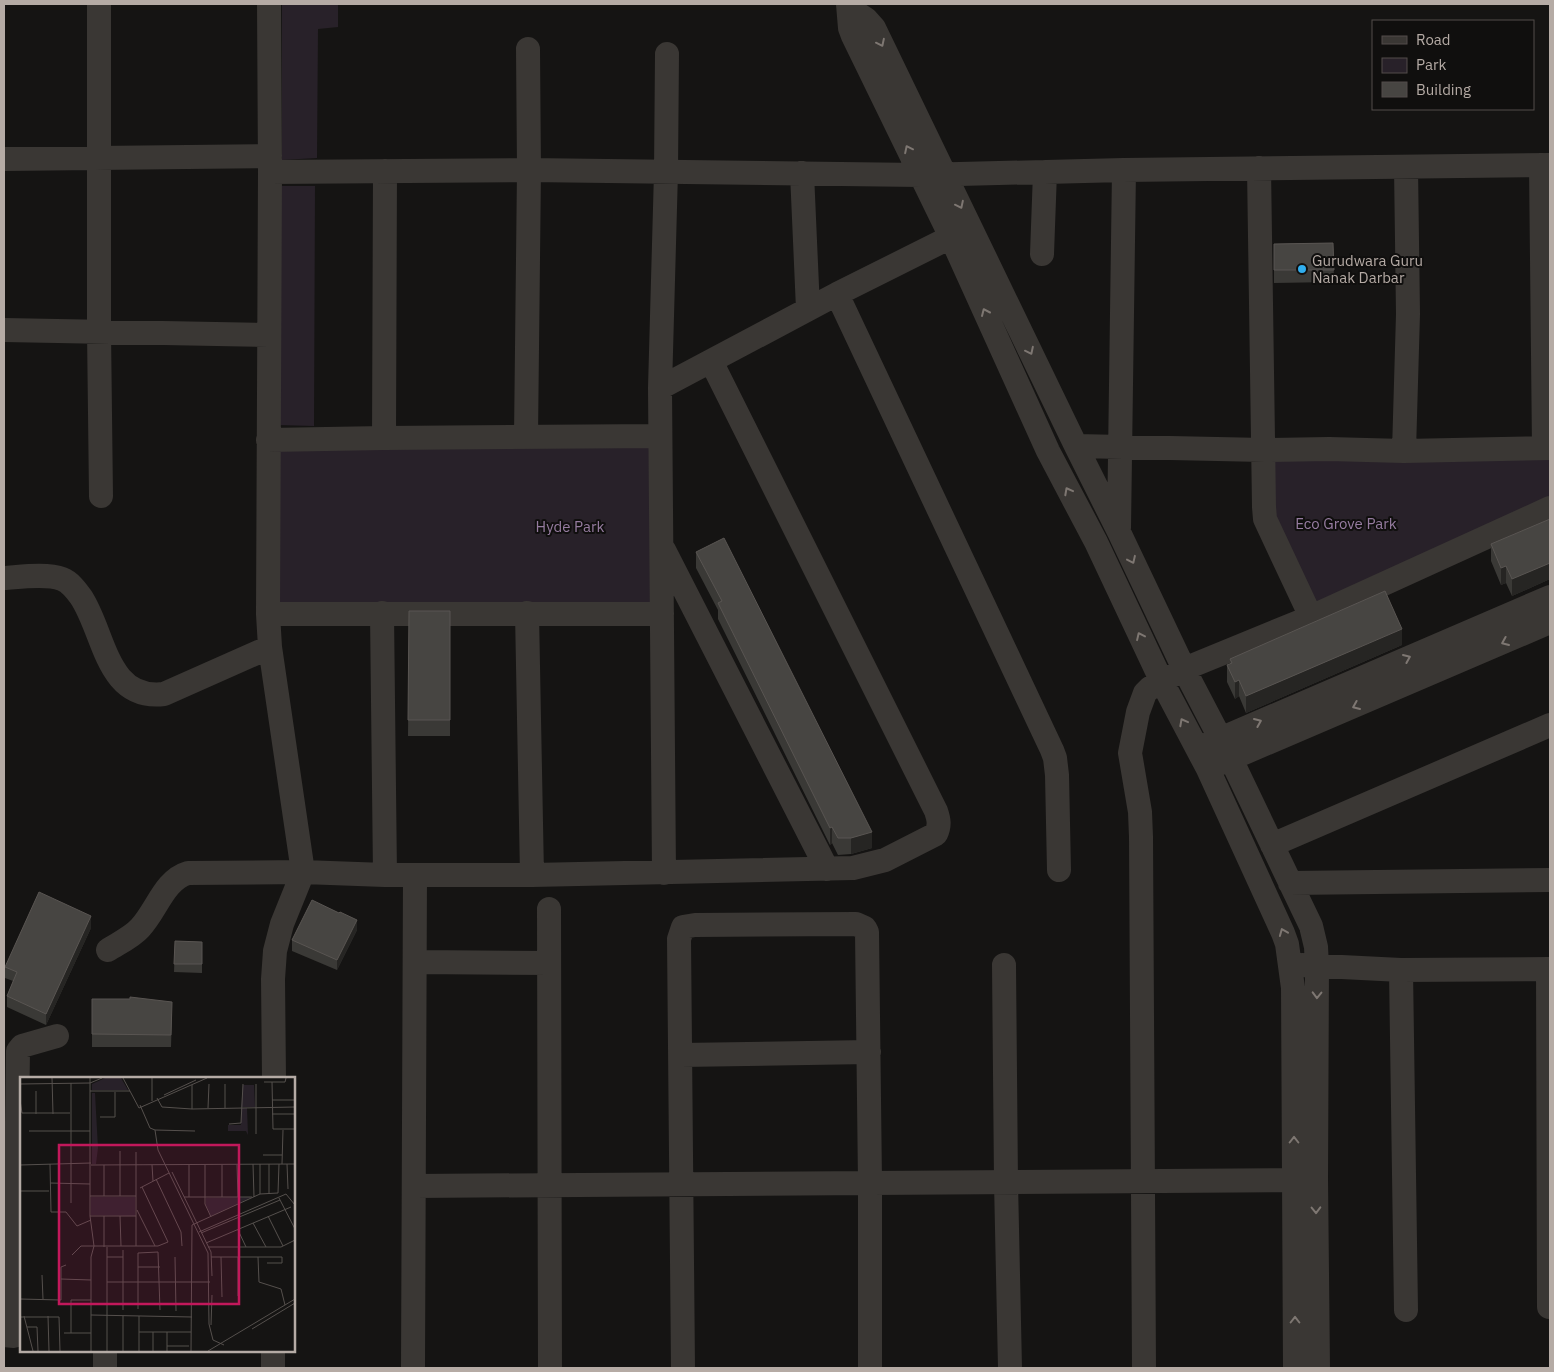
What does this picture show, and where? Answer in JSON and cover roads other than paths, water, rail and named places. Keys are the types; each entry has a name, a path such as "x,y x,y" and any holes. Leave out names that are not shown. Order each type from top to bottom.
{"street":[{"path":"99,4 101,496"},
{"path":"269,4 268,614 270,647 303,872 280,930 274,951 274,1077"},
{"path":"849,6 874,28 1184,669 1231,759 1311,926 1316,946 1317,966 1295,1368"},
{"path":"849,6 850,28 853,36 951,237 1048,452 1096,542 1161,680 1203,759 1287,944 1293,988 1318,1368"},
{"path":"526,437 529,170 528,48"},
{"path":"664,873 660,388 667,54"},
{"path":"4,159 99,158 270,164 385,171 529,170 920,175 1124,170 1546,165 1547,448 1404,451 1076,446"},
{"path":"1404,451 1408,314 1406,167"},
{"path":"1259,168 1265,519 1311,617"},
{"path":"1119,532 1122,447 1124,170"},
{"path":"384,438 385,171"},
{"path":"1042,254 1045,172"},
{"path":"802,173 808,309"},
{"path":"660,388 808,309 951,237"},
{"path":"837,294 1055,758 1059,870"},
{"path":"4,330 268,335"},
{"path":"108,950 141,927 172,882 180,875 199,872 415,875 664,873 853,868 885,860 936,834 939,820 711,361"},
{"path":"268,440 660,436"},
{"path":"1144,1368 1141,837 1140,812 1130,753 1142,699 1145,693 1161,680 1184,669 1311,617 1550,508"},
{"path":"662,546 827,869"},
{"path":"4,578 60,578 69,583 86,605 114,670 122,681 131,688 151,695 164,694 270,647"},
{"path":"1203,759 1220,738 1550,597"},
{"path":"382,613 385,875"},
{"path":"527,613 532,874"},
{"path":"268,614 662,614"},
{"path":"1203,759 1231,759 1550,622"},
{"path":"1272,845 1547,733"},
{"path":"413,1368 415,875"},
{"path":"1290,883 1550,880"},
{"path":"549,909 550,1368"},
{"path":"683,1368 679,939 683,927 695,925 856,924 865,928 867,932 870,1368"},
{"path":"415,962 549,963"},
{"path":"1290,964 1401,970 1549,969 1549,1307"},
{"path":"1004,965 1010,1368"},
{"path":"1401,970 1406,1310"},
{"path":"4,1335 14,1336 19,1153 18,1051 22,1046 57,1036"},
{"path":"681,1055 869,1052"},
{"path":"415,1186 1305,1180"},
{"path":"105,1352 105,1368"},
{"path":"272,1368 273,1352"}],"place":[{"name":"Gurudwara Guru Nanak Darbar","path":"1302,269"}],"park label":[{"name":"Eco Grove Park","path":"1346,523"},
{"name":"Hyde Park","path":"570,526"}]}
